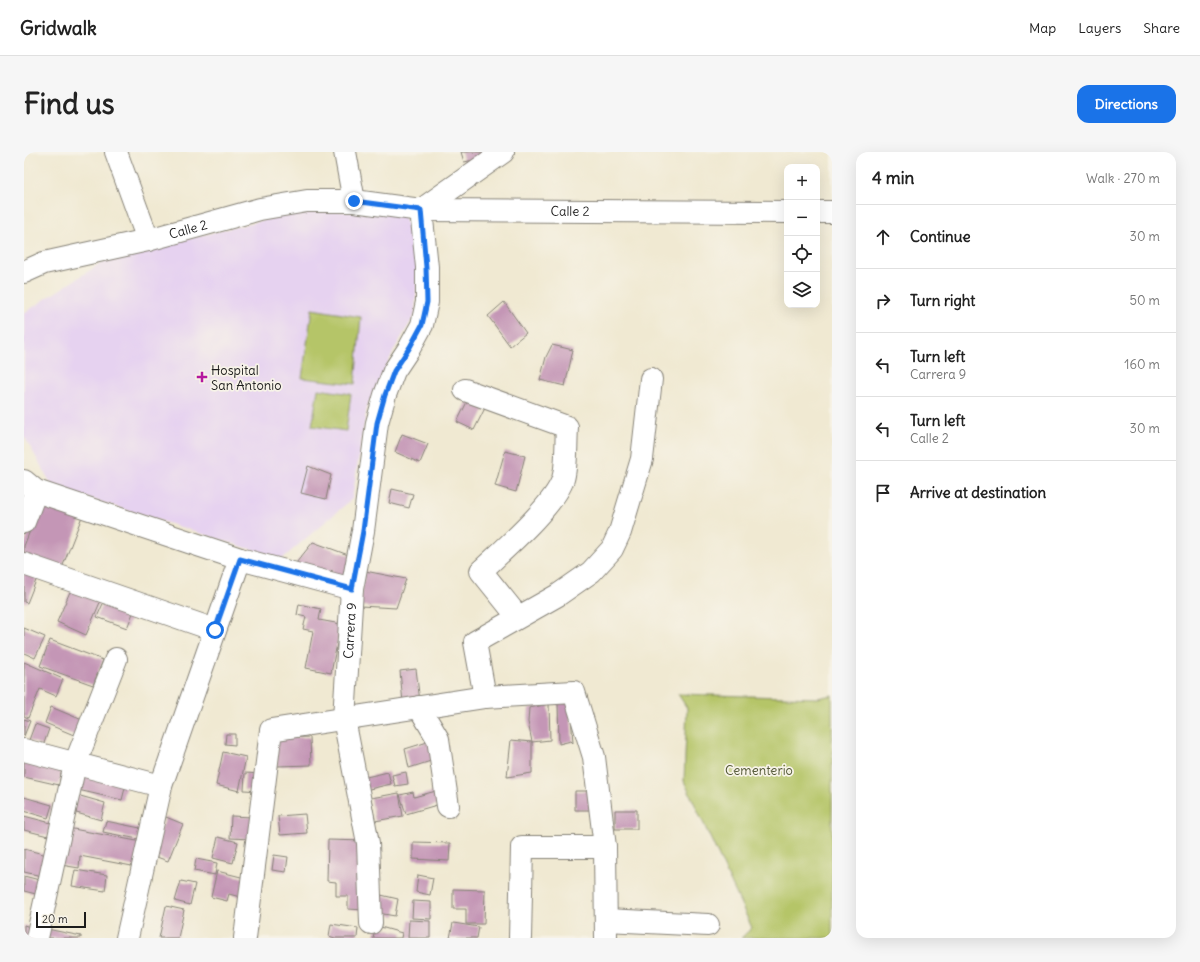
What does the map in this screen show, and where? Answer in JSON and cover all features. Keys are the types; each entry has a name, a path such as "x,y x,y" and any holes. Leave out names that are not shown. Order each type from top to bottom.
{"street":[{"path":"116,152 148,240"},
{"path":"345,152 354,201"},
{"path":"421,210 503,152"},
{"name":"Calle 2","path":"24,272 44,263 148,240 260,209 307,201 354,201 421,210 784,212"},
{"name":"Carrera 9","path":"371,923 368,843 344,719 352,589 363,531 379,416 394,371 422,325 427,302 426,267 421,210"},
{"path":"820,212 832,212"},
{"path":"485,697 475,642 558,594 591,572 612,549 620,532 642,459 651,379"},
{"path":"465,390 567,427 563,479 554,494 528,525 481,570 518,617"},
{"path":"24,522 30,486 240,559 352,589"},
{"path":"127,938 161,786 240,559"},
{"path":"24,564 215,630"},
{"path":"37,938 75,764 116,659"},
{"path":"246,938 271,730 485,697 574,692 594,757 605,847 606,929 708,925"},
{"path":"419,706 438,739 448,806"},
{"path":"24,750 161,786"},
{"path":"520,938 522,847 605,847"}],"shaded area":[{"name":"Hospital San Antonio","path":"304,210 403,214 418,252 415,315 395,348 367,406 352,499 282,559 53,487 24,436 24,313 107,259"}],"green space":[{"path":"312,309 361,317 355,384 302,378"},
{"path":"318,389 351,394 346,431 312,426"},
{"name":"Cementerio","path":"678,694 818,698 832,695 832,938 741,938 752,928 684,781 687,708"}],"building":[{"path":"461,152 483,152 484,158 464,162"},
{"path":"504,302 526,333 510,346 488,316"},
{"path":"552,345 573,350 565,386 540,380 546,357"},
{"path":"470,396 487,404 474,430 457,422"},
{"path":"402,434 428,444 420,463 395,452"},
{"path":"505,451 525,456 516,492 495,486"},
{"path":"308,466 331,475 326,499 301,493"},
{"path":"392,489 413,494 409,508 389,503"},
{"path":"43,498 83,514 60,573 24,559 24,546"},
{"path":"313,542 351,556 347,580 333,577 332,570 323,578 296,563"},
{"path":"365,571 406,579 396,608 360,606"},
{"path":"24,572 37,578 27,603 24,602"},
{"path":"72,587 101,600 86,635 57,622"},
{"path":"106,597 135,608 127,628 97,617"},
{"path":"299,604 321,609 319,620 341,624 331,673 306,668 313,631 303,629 306,617 297,615"},
{"path":"24,628 45,637 35,658 24,653"},
{"path":"50,640 103,660 93,685 40,666"},
{"path":"24,662 63,679 56,696 40,689 28,718 24,716"},
{"path":"416,669 420,702 403,703 400,671"},
{"path":"558,702 570,702 573,743 571,741 559,744"},
{"path":"549,704 550,740 532,742 528,722 529,708"},
{"path":"51,707 87,722 81,738 45,723"},
{"path":"24,719 30,721 24,736"},
{"path":"35,724 49,729 43,746 29,740"},
{"path":"226,734 235,734 235,745 225,744"},
{"path":"310,737 311,765 277,766 276,738"},
{"path":"434,740 437,759 409,768 405,749"},
{"path":"511,740 532,742 532,773 507,777"},
{"path":"223,752 246,757 239,791 216,785"},
{"path":"24,760 62,769 59,785 24,777"},
{"path":"388,772 391,784 365,790 362,778"},
{"path":"406,772 408,784 395,786 392,775"},
{"path":"245,773 261,774 260,791 244,790"},
{"path":"82,774 126,784 122,800 78,790"},
{"path":"436,791 440,804 406,814 400,795 413,792 414,797"},
{"path":"575,791 595,791 596,810 575,810"},
{"path":"399,793 403,816 375,821 371,798"},
{"path":"77,795 105,803 101,820 73,812"},
{"path":"24,797 52,805 48,818 24,811"},
{"path":"615,810 637,810 637,829 615,829"},
{"path":"305,814 307,833 280,835 278,816"},
{"path":"24,816 51,823 48,836 24,830"},
{"path":"231,816 252,817 251,839 230,838"},
{"path":"166,817 183,824 168,861 151,855"},
{"path":"106,821 140,828 138,839 103,832"},
{"path":"68,828 142,842 137,867 80,856 79,868 61,865"},
{"path":"218,837 238,842 233,863 213,858"},
{"path":"328,840 365,841 365,910 348,909 348,896 336,896 336,882 327,881"},
{"path":"413,842 450,843 449,861 413,859"},
{"path":"24,849 51,856 46,877 24,872"},
{"path":"274,855 288,857 286,872 272,870"},
{"path":"196,859 217,863 215,875 194,871"},
{"path":"75,870 107,875 105,891 72,886"},
{"path":"217,871 245,878 240,897 229,894 227,901 211,897"},
{"path":"418,875 433,878 430,895 416,892"},
{"path":"24,876 47,882 44,896 24,891"},
{"path":"181,881 195,884 190,905 175,901"},
{"path":"453,889 485,890 484,924 466,924 466,909 453,909"},
{"path":"381,895 398,899 395,916 378,913"},
{"path":"413,901 431,902 431,919 412,918"},
{"path":"166,906 184,910 178,938 159,938"},
{"path":"409,920 430,921 430,938 408,938"},
{"path":"453,923 479,927 477,938 450,938"},
{"path":"331,924 358,928 357,938 335,938 329,936"},
{"path":"24,925 36,929 33,938 24,938"},
{"path":"377,926 402,933 401,938 373,938"},
{"path":"47,929 81,936 81,938 45,938"}],"place":[{"name":"Hospital San Antonio","path":"202,377"}],"route":[{"path":"215,630 240,559 352,589 363,531 377,423 394,371 422,325 427,302 426,267 421,210 354,201"}]}
